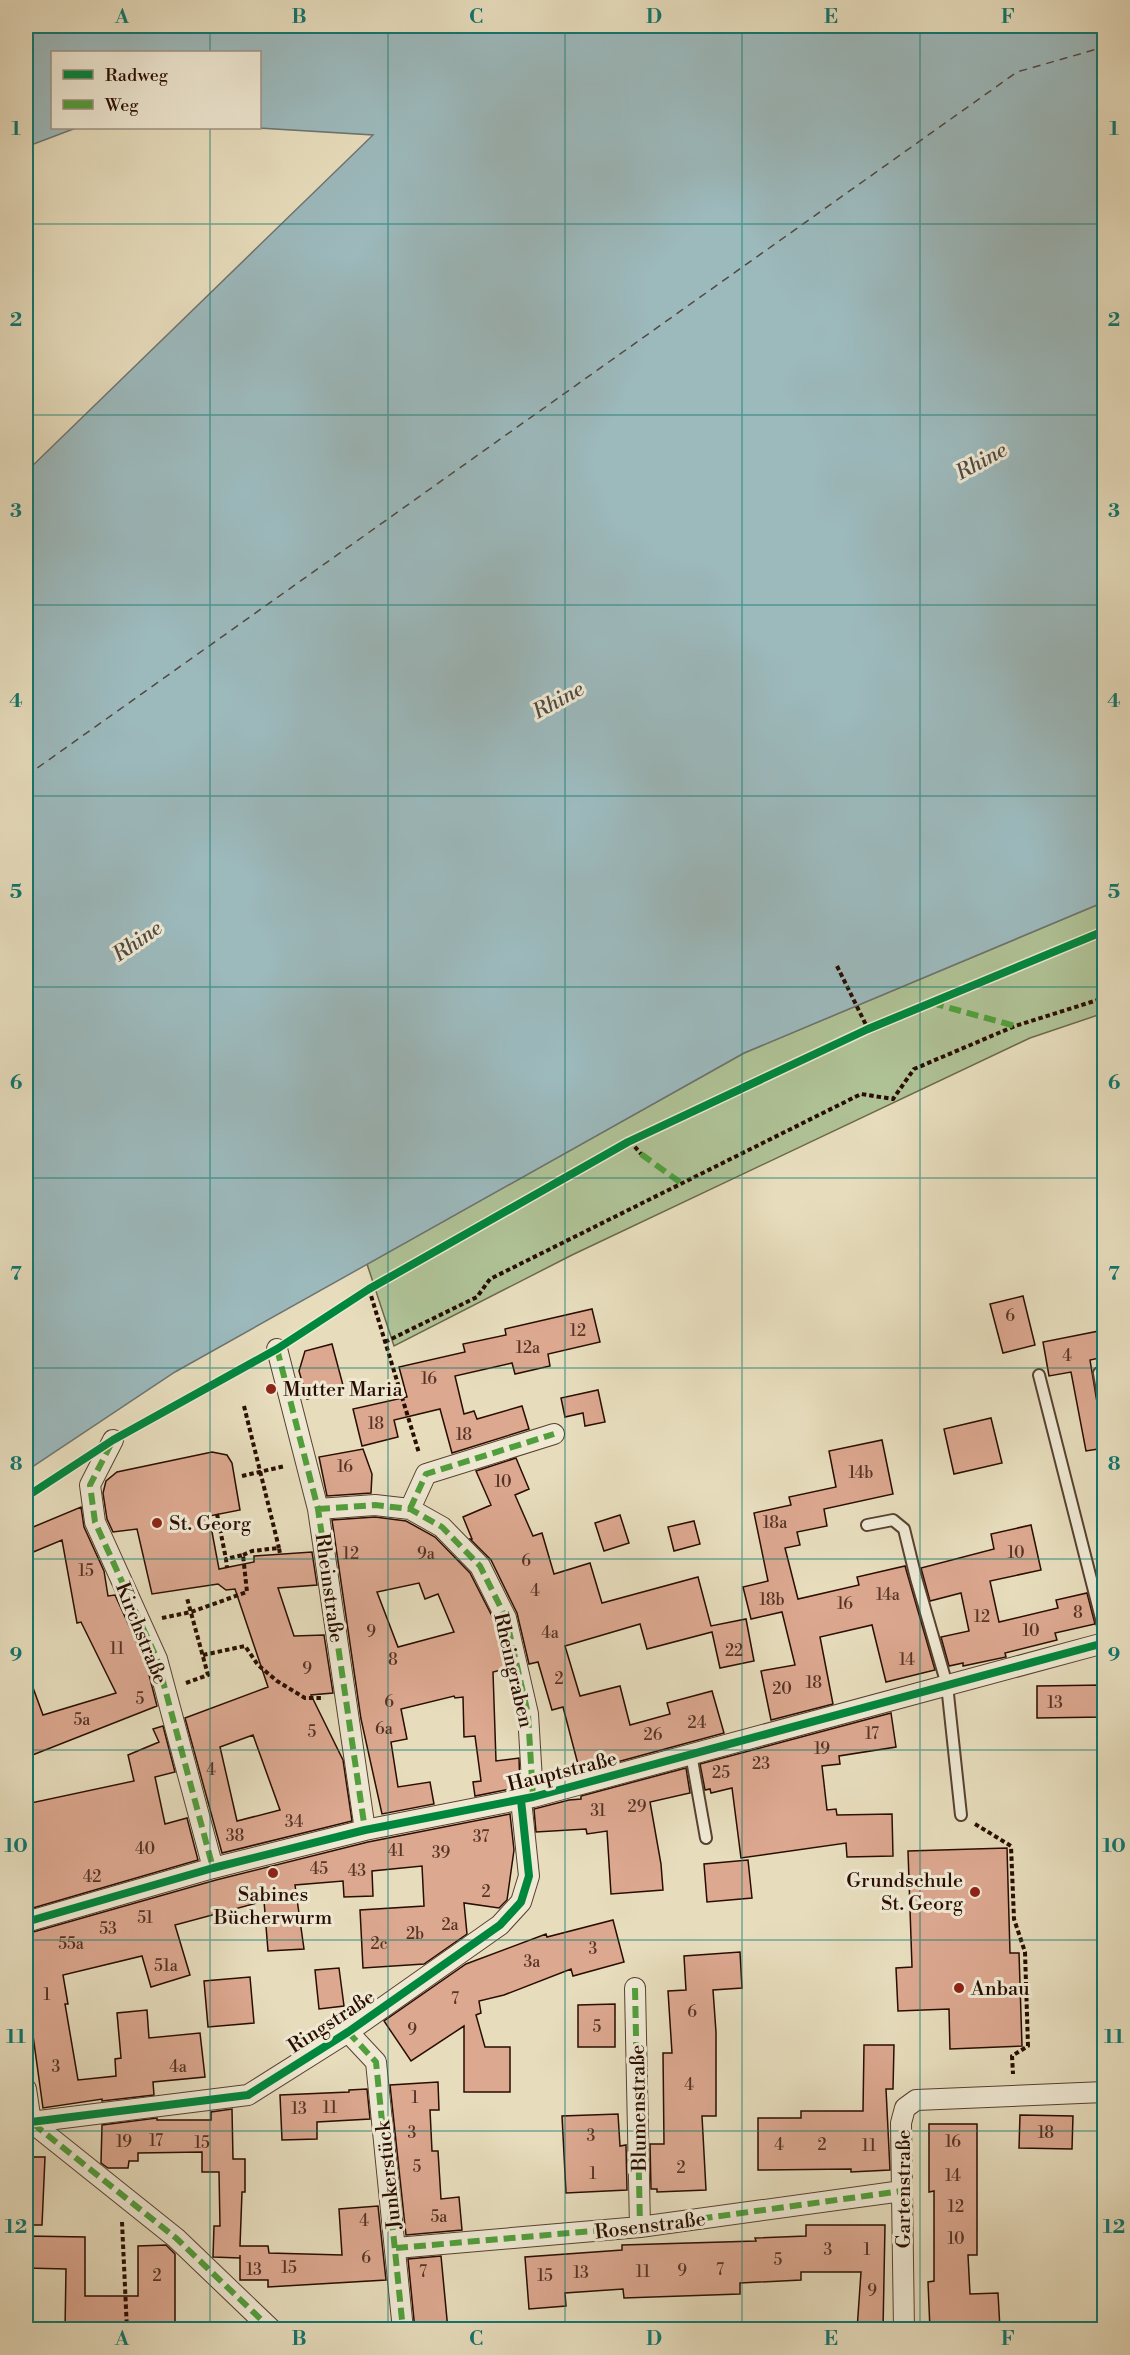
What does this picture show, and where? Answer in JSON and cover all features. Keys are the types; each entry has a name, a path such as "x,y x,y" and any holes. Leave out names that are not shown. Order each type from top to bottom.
{"street":[{"name":"Rheinstraße","path":"277,1349 318,1509 365,1830"},
{"path":"410,1509 426,1474 554,1434"},
{"name":"Kirchstraße","path":"113,1440 90,1485 94,1522 157,1659 213,1868"},
{"name":"Rheingraben","path":"318,1509 375,1505 410,1509 442,1527 480,1566 506,1618 528,1714 527,1798"},
{"name":"Hauptstraße","path":"26,1922 213,1868 365,1830 527,1798 1104,1643"},
{"name":"Ringstraße","path":"27,2110 248,2095 348,2032 500,1925 521,1902 529,1876 527,1798"},
{"name":"Blumenstraße","path":"635,1988 640,2227"},
{"name":"Junkerstück","path":"348,2032 376,2062 403,2330"},
{"name":"Gartenstraße","path":"904,2330 902,2123 905,2108 916,2100 1104,2092"},
{"path":"27,2110 176,2238 272,2330"},
{"name":"Rosenstraße","path":"396,2248 640,2227 902,2191"}],"lane":[{"path":"1099,1373 1104,1401"},
{"path":"1039,1375 1104,1630"},
{"path":"867,1525 893,1520 904,1529 915,1578 947,1685 961,1815"},
{"path":"691,1754 706,1838"}],"path":[{"path":"837,966 868,1029"},
{"path":"385,1342 477,1297 490,1279 861,1094 893,1099 914,1068 1015,1026 1104,998"},
{"path":"630,1141 641,1154"},
{"path":"369,1289 426,1474"},
{"path":"226,1559 252,1551 279,1551 244,1406"},
{"path":"242,1476 293,1464"},
{"path":"217,1514 227,1568"},
{"path":"190,1612 247,1592 243,1555"},
{"path":"165,1690 208,1675 187,1598"},
{"path":"203,1655 245,1646 258,1665 277,1681 305,1698 345,1696"},
{"path":"961,1815 1011,1846 1014,1919 1025,1952 1028,2046 1012,2056 1015,2097"},
{"path":"120,2191 127,2330"}],"green space":[{"path":"1104,902 1104,1013 1030,1038 572,1255 394,1346 367,1264 744,1053"}],"water":[{"name":"Rhine","path":"26,26 1104,26 1104,902 744,1053 175,1372 26,1471 26,472 373,135 261,128 261,51 51,51 51,129 73,129 26,147"}],"building":[{"path":"1023,1296 1035,1345 1003,1353 990,1304"},
{"path":"592,1309 600,1342 548,1354 550,1366 515,1374 512,1363 455,1376 464,1414 474,1411 477,1419 522,1406 529,1429 452,1453 440,1409 394,1420 398,1437 362,1446 353,1409 407,1397 399,1367 465,1352 463,1344 506,1335 505,1329"},
{"path":"1104,1330 1104,1357 1090,1360 1104,1434 1104,1448 1086,1451 1071,1372 1049,1376 1043,1342"},
{"path":"332,1344 344,1389 307,1399 299,1371 305,1351"},
{"path":"598,1390 605,1422 585,1426 583,1413 565,1417 561,1398"},
{"path":"991,1418 1002,1463 954,1474 944,1429"},
{"path":"882,1440 893,1494 824,1509 827,1526 797,1532 800,1545 785,1548 798,1599 859,1585 857,1577 905,1566 935,1670 886,1682 872,1625 820,1637 833,1704 771,1720 761,1671 795,1665 782,1612 751,1619 743,1587 768,1581 754,1513 791,1505 789,1497 836,1487 829,1451"},
{"path":"363,1449 372,1474 371,1493 327,1496 319,1457"},
{"path":"212,1452 227,1455 232,1463 240,1510 209,1516 219,1569 254,1562 254,1556 312,1552 317,1585 278,1588 294,1636 324,1635 333,1693 311,1695 343,1760 352,1821 222,1853 185,1718 268,1687 235,1589 226,1590 218,1584 152,1594 137,1529 113,1532 107,1519 103,1493 106,1481 117,1472","holes":["253,1735 280,1810 237,1821 220,1747"]},
{"path":"516,1458 529,1489 515,1495 533,1536 542,1533 554,1574 590,1563 602,1603 698,1577 711,1626 746,1619 754,1661 720,1668 712,1632 647,1649 640,1624 565,1646 580,1696 620,1686 630,1725 670,1714 667,1703 712,1691 724,1733 580,1772 563,1707 552,1710 538,1662 529,1664 517,1613 491,1560 470,1539 472,1539 463,1517 491,1505 476,1471"},
{"path":"81,1507 84,1527 104,1571 108,1596 115,1595 146,1663 157,1706 30,1756 26,1743 26,1675 28,1674 43,1715 116,1693 81,1622 77,1623 62,1540 26,1555 26,1530"},
{"path":"620,1515 629,1543 604,1551 595,1523"},
{"path":"375,1517 406,1521 435,1537 470,1573 495,1622 505,1669 493,1672 496,1761 519,1758 520,1787 475,1796 473,1782 481,1781 475,1736 464,1737 463,1697 455,1698 454,1696 401,1709 407,1739 391,1742 398,1787 430,1782 434,1804 382,1814 361,1719 332,1520","holes":["419,1583 425,1599 438,1594 454,1632 398,1647 377,1592"]},
{"path":"694,1521 700,1544 674,1551 668,1527"},
{"path":"1031,1525 1041,1570 990,1581 999,1622 1058,1608 1056,1600 1087,1593 1095,1624 1055,1633 1057,1640 1005,1653 1006,1657 963,1666 963,1663 949,1666 941,1637 969,1631 961,1593 930,1601 921,1568 994,1549 991,1534"},
{"path":"1104,1685 1104,1717 1037,1718 1037,1686"},
{"path":"891,1713 896,1747 839,1756 840,1764 822,1766 827,1810 836,1809 837,1815 892,1814 893,1856 847,1857 846,1843 741,1858 732,1788 711,1793 710,1789 705,1790 700,1764"},
{"path":"163,1726 175,1772 155,1777 165,1824 187,1818 198,1860 26,1910 26,1804 134,1781 128,1755 159,1742 153,1729"},
{"path":"686,1768 690,1793 650,1802 661,1864 663,1890 611,1894 607,1831 587,1834 586,1829 536,1832 534,1809 581,1799 581,1796"},
{"path":"510,1814 514,1850 507,1900 499,1908 464,1903 467,1934 424,1964 363,1968 360,1910 424,1906 422,1866 372,1871 373,1896 344,1897 343,1881 295,1885 304,1949 268,1951 264,1901 175,1925 190,1975 151,1987 142,1956 63,1975 68,2004 65,2004 78,2080 116,2076 115,2059 121,2058 117,2013 147,2010 149,2038 200,2033 205,2077 153,2082 154,2095 102,2101 102,2099 43,2108 26,1985 26,1934 216,1880 368,1842"},
{"path":"1007,1848 1010,1953 1019,1953 1022,2046 950,2049 949,2009 898,2011 896,1968 912,1967 908,1851"},
{"path":"748,1860 752,1898 707,1902 704,1864"},
{"path":"613,1920 624,1962 573,1976 571,1969 504,1995 479,2001 481,2013 476,2015 485,2047 510,2047 510,2092 464,2092 464,2026 411,2061 384,2021 466,1964 546,1934 547,1937"},
{"path":"740,1952 742,1988 713,1990 716,2032 716,2116 702,2116 706,2190 657,2192 657,2189 651,2189 650,2144 664,2144 663,2053 672,2053 668,1991 686,1990 684,1956"},
{"path":"339,1968 344,2006 319,2009 315,1970"},
{"path":"250,1977 254,2023 208,2027 204,1981"},
{"path":"615,2004 615,2047 578,2047 578,2005"},
{"path":"864,2045 894,2045 893,2089 886,2089 890,2170 851,2172 851,2169 758,2170 758,2118 801,2118 801,2111 863,2111"},
{"path":"438,2082 439,2110 430,2110 432,2151 438,2151 441,2199 459,2197 462,2230 406,2235 390,2085"},
{"path":"367,2089 370,2119 317,2122 317,2139 282,2140 280,2095"},
{"path":"232,2109 233,2159 245,2159 245,2192 242,2192 240,2246 268,2246 269,2253 342,2255 339,2209 378,2206 386,2280 268,2287 268,2280 240,2280 240,2258 213,2257 214,2226 220,2226 219,2172 202,2172 202,2152 138,2153 138,2161 129,2161 128,2168 108,2168 101,2163 102,2125 157,2118 157,2120 211,2120 211,2112"},
{"path":"618,2114 620,2146 626,2145 627,2190 566,2193 562,2116"},
{"path":"1020,2115 1073,2116 1072,2149 1019,2148"},
{"path":"929,2124 977,2124 977,2255 968,2255 970,2294 998,2293 1000,2329 930,2330 928,2282 934,2281 934,2191 929,2192"},
{"path":"26,2157 45,2157 42,2225 26,2225"},
{"path":"806,2225 885,2225 883,2330 857,2330 861,2272 801,2272 801,2280 740,2283 740,2294 624,2298 623,2289 565,2293 566,2306 529,2309 525,2257 622,2250 622,2245 756,2241 755,2238 806,2236"},
{"path":"26,2236 85,2237 85,2296 138,2296 138,2246 166,2245 175,2254 175,2330 65,2330 66,2269 26,2268"},
{"path":"441,2256 448,2330 415,2330 408,2259"}],"ferry route":[{"path":"26,776 1017,72 1104,47"}],"marked path":[{"path":"932,1003 1015,1026"},
{"path":"641,1154 681,1183"},
{"path":"277,1349 318,1509 365,1830"},
{"path":"410,1509 426,1474 554,1434"},
{"path":"111,1444 90,1485 95,1522 157,1659 213,1868"},
{"path":"318,1509 375,1505 410,1509 442,1527 480,1566 506,1618 528,1714 533,1797"},
{"path":"635,1988 640,2227"},
{"path":"348,2032 376,2062 403,2330"},
{"path":"26,2089 31,2122 176,2238 272,2330"},
{"path":"396,2248 640,2227 902,2191"}],"cycle path":[{"path":"26,1497 113,1440 277,1349 369,1289 628,1142 868,1029 1104,931"},
{"path":"26,1922 213,1868 365,1830 533,1797 1104,1643"},
{"path":"31,2122 248,2095 348,2032 500,1925 521,1902 529,1876 521,1800"}],"place":[{"name":"Mutter Maria","path":"271,1389"},
{"name":"St. Georg","path":"157,1523"},
{"name":"Sabines Bücherwurm","path":"273,1873"},
{"name":"Grundschule St. Georg","path":"975,1892"},
{"name":"Anbau","path":"959,1988"}]}
